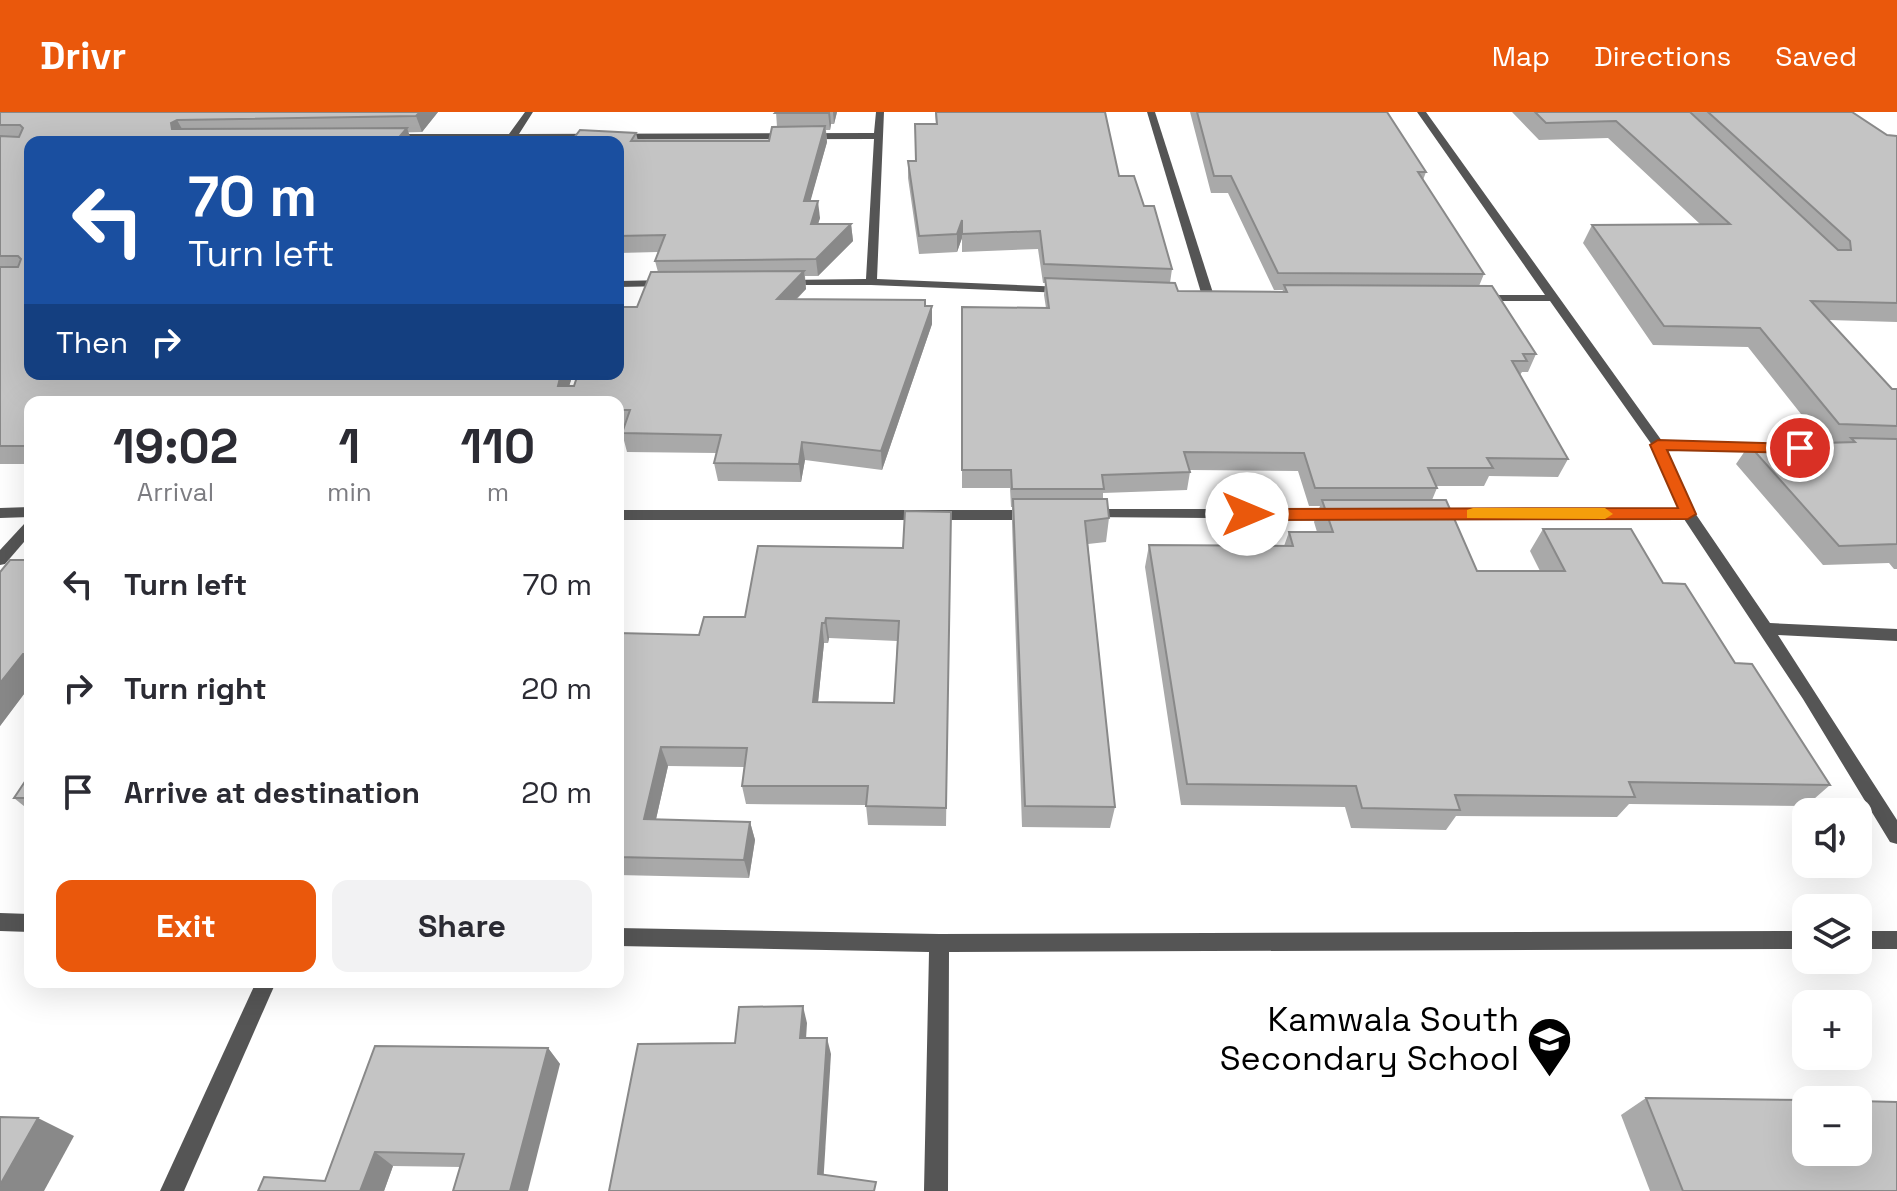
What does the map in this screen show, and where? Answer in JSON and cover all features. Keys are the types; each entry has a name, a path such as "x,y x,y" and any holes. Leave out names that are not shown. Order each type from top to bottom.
{"street":[{"path":"513,136 529,112"},
{"path":"871,282 880,112"},
{"path":"1151,112 1208,296"},
{"path":"1421,112 1658,445 1688,514 1766,629 1897,836"},
{"path":"624,137 877,136"},
{"path":"776,283 871,282 1084,291"},
{"path":"624,284 681,283"},
{"path":"1192,295 1223,296"},
{"path":"1458,297 1552,298"},
{"path":"1658,445 1784,448"},
{"path":"0,513 24,512"},
{"path":"1081,514 1353,514"},
{"path":"1417,514 1688,514"},
{"path":"624,515 1049,515"},
{"path":"0,560 24,533"},
{"path":"1766,629 1897,635"},
{"path":"0,922 24,923"},
{"path":"624,937 939,943 1792,940"},
{"path":"1872,940 1897,940"},
{"path":"936,1191 939,943"},
{"path":"172,1191 263,988"}],"building":[{"path":"0,112 420,112 416,116 177,120 171,123 172,129 407,128 400,136 24,136 24,380 560,380 558,386 574,386 576,380 624,380 624,307 637,307 651,272 804,271 777,299 925,300 925,306 932,306 881,451 802,442 799,464 714,463 721,435 624,433 630,410 624,410 624,396 24,396 24,446 0,446 0,267 18,267 21,259 18,256 0,256 0,136 19,137 23,128 20,125 0,125"},
{"path":"828,112 828,113 775,113"},
{"path":"936,112 1105,112 1119,176 1134,176 1144,206 1154,206 1172,269 1044,264 1040,231 962,234 962,220 957,234 919,236 908,161 916,161 915,124 937,124"},
{"path":"1197,112 1387,112 1426,172 1418,172 1484,274 1278,273 1231,176 1214,176"},
{"path":"1535,112 1690,112 1838,250 1851,250 1850,241 1708,112 1852,112 1887,135 1897,136 1897,303 1811,301 1892,389 1897,389 1897,426 1839,424 1760,328 1664,326 1592,225 1730,224 1616,121 1546,123"},
{"path":"825,126 804,201 818,201 811,224 851,224 816,259 655,261 665,235 624,236 624,136 576,136 580,130 636,133 631,141 769,141 772,127"},
{"path":"1045,278 1175,283 1178,291 1287,292 1284,285 1492,286 1536,354 1523,354 1527,361 1512,361 1568,459 1487,458 1493,468 1428,468 1437,488 1315,488 1304,453 1184,452 1190,472 1102,475 1104,489 1012,489 1011,470 962,470 962,307 1049,308"},
{"path":"1851,438 1897,439 1897,544 1839,546 1749,445 1855,442"},
{"path":"1013,499 1107,499 1109,518 1085,521 1115,807 1025,806"},
{"path":"1322,500 1446,500 1477,571 1565,571 1543,529 1631,529 1663,583 1685,584 1735,663 1752,664 1830,785 1629,782 1635,797 1455,795 1460,810 1362,808 1356,786 1187,784 1149,545 1293,546 1289,532 1333,532"},
{"path":"905,511 951,512 946,808 866,806 868,786 742,786 747,748 661,747 644,819 750,822 744,860 624,857 624,633 699,635 704,617 745,617 758,546 903,548","holes":["826,618 899,621 894,703 813,702 822,623"]},
{"path":"10,560 24,560 24,654 0,683 0,572"},
{"path":"24,783 24,798 14,798"},
{"path":"803,1006 800,1038 827,1038 818,1174 876,1182 874,1191 609,1191 638,1044 735,1043 739,1007"},
{"path":"375,1046 548,1048 510,1191 453,1191 464,1154 375,1152 360,1191 258,1191 264,1177 325,1181"},
{"path":"1646,1098 1792,1100 1792,1166 1872,1166 1872,1101 1897,1102 1897,1191 1683,1191"},
{"path":"0,1117 38,1118 0,1185"}],"slow traffic":[{"path":"1473,514 1605,514"}],"place":[{"name":"Kamwala South Secondary School","path":"1550,1078"}],"route":[{"path":"1247,514 1688,514 1658,445 1800,448"}]}
